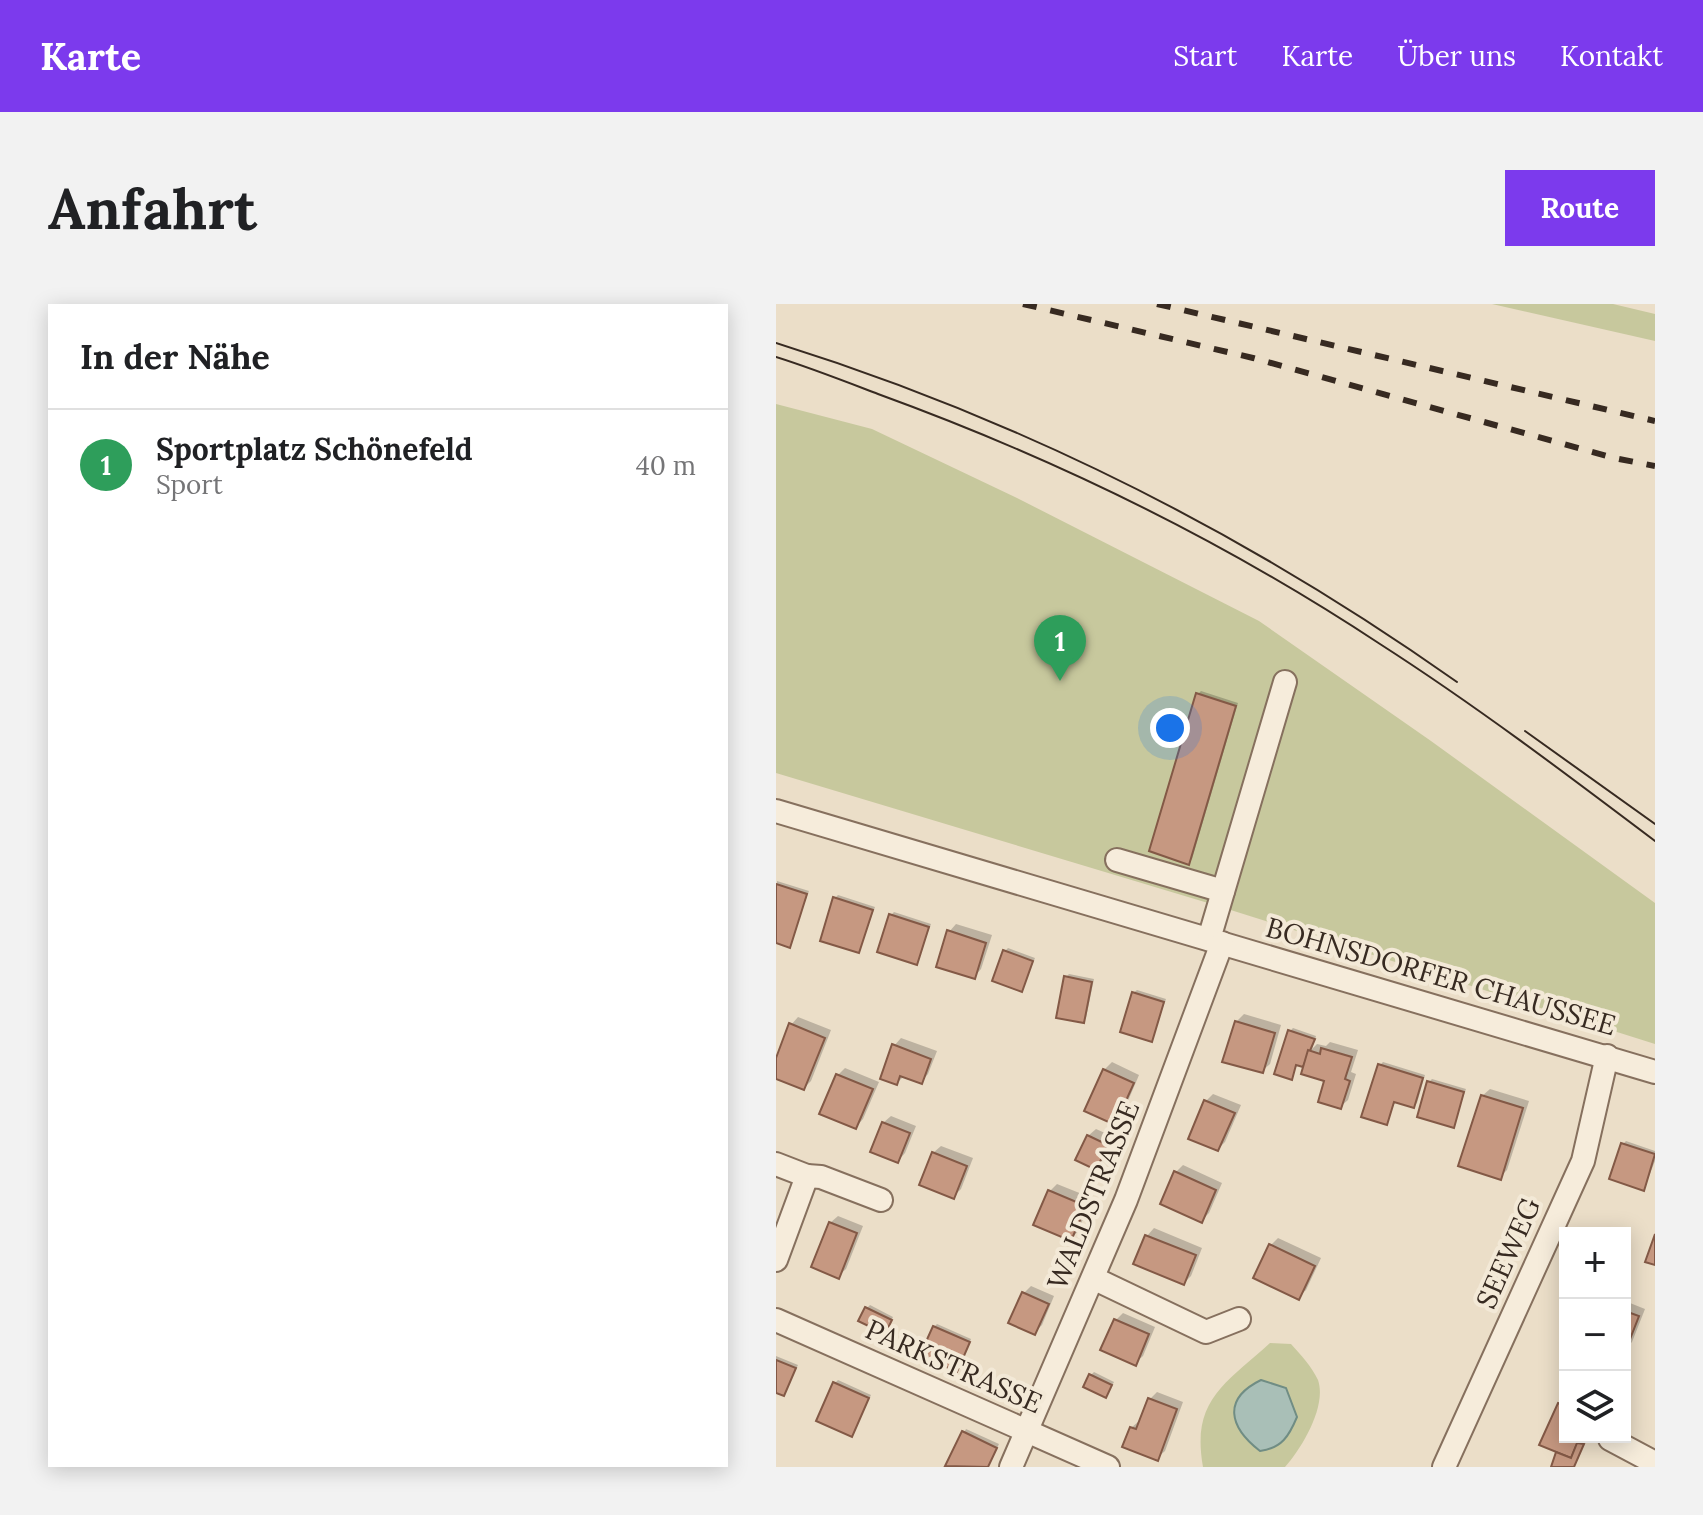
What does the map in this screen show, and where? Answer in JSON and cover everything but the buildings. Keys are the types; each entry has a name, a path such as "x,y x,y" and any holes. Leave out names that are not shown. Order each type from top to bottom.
{"street":[{"path":"1216,941 1223,891 1285,682"},
{"name":"BOHNSDORFER CHAUSSEE","path":"776,811 1655,1072"},
{"path":"1117,860 1223,891"},
{"name":"WALDSTRASSE","path":"1011,1467 1126,1200 1216,941"},
{"name":"SEEWEG","path":"1444,1467 1583,1161 1607,1056"},
{"path":"776,1164 881,1200"},
{"path":"776,1260 807,1176"},
{"path":"1093,1278 1206,1332 1239,1319"},
{"name":"PARKSTRASSE","path":"776,1320 1108,1467"},
{"path":"1618,1443 1655,1463"}],"green space":[{"path":"1492,304 1613,304 1655,314 1655,341"},
{"path":"776,404 872,429 1017,498 1259,621 1655,903 1655,1044 1218,906 776,773"},
{"path":"1270,1343 1291,1344 1318,1380 1319,1402 1305,1438 1285,1467 1203,1467 1202,1425 1207,1409 1226,1383"}],"water":[{"path":"1261,1380 1286,1388 1297,1417 1284,1440 1260,1451 1242,1432 1234,1414 1240,1396"}],"tram line":[{"path":"776,343 956,407 1130,486 1297,578 1457,682"},
{"path":"776,357 944,419 1073,474 1260,570 1415,667 1655,841"},
{"path":"1525,731 1655,824"}],"railway":[{"path":"1023,304 1253,358 1614,458 1655,466"},
{"path":"1157,304 1655,421"}],"place":[{"name":"Sportplatz Schönefeld","path":"1060,681"}]}
